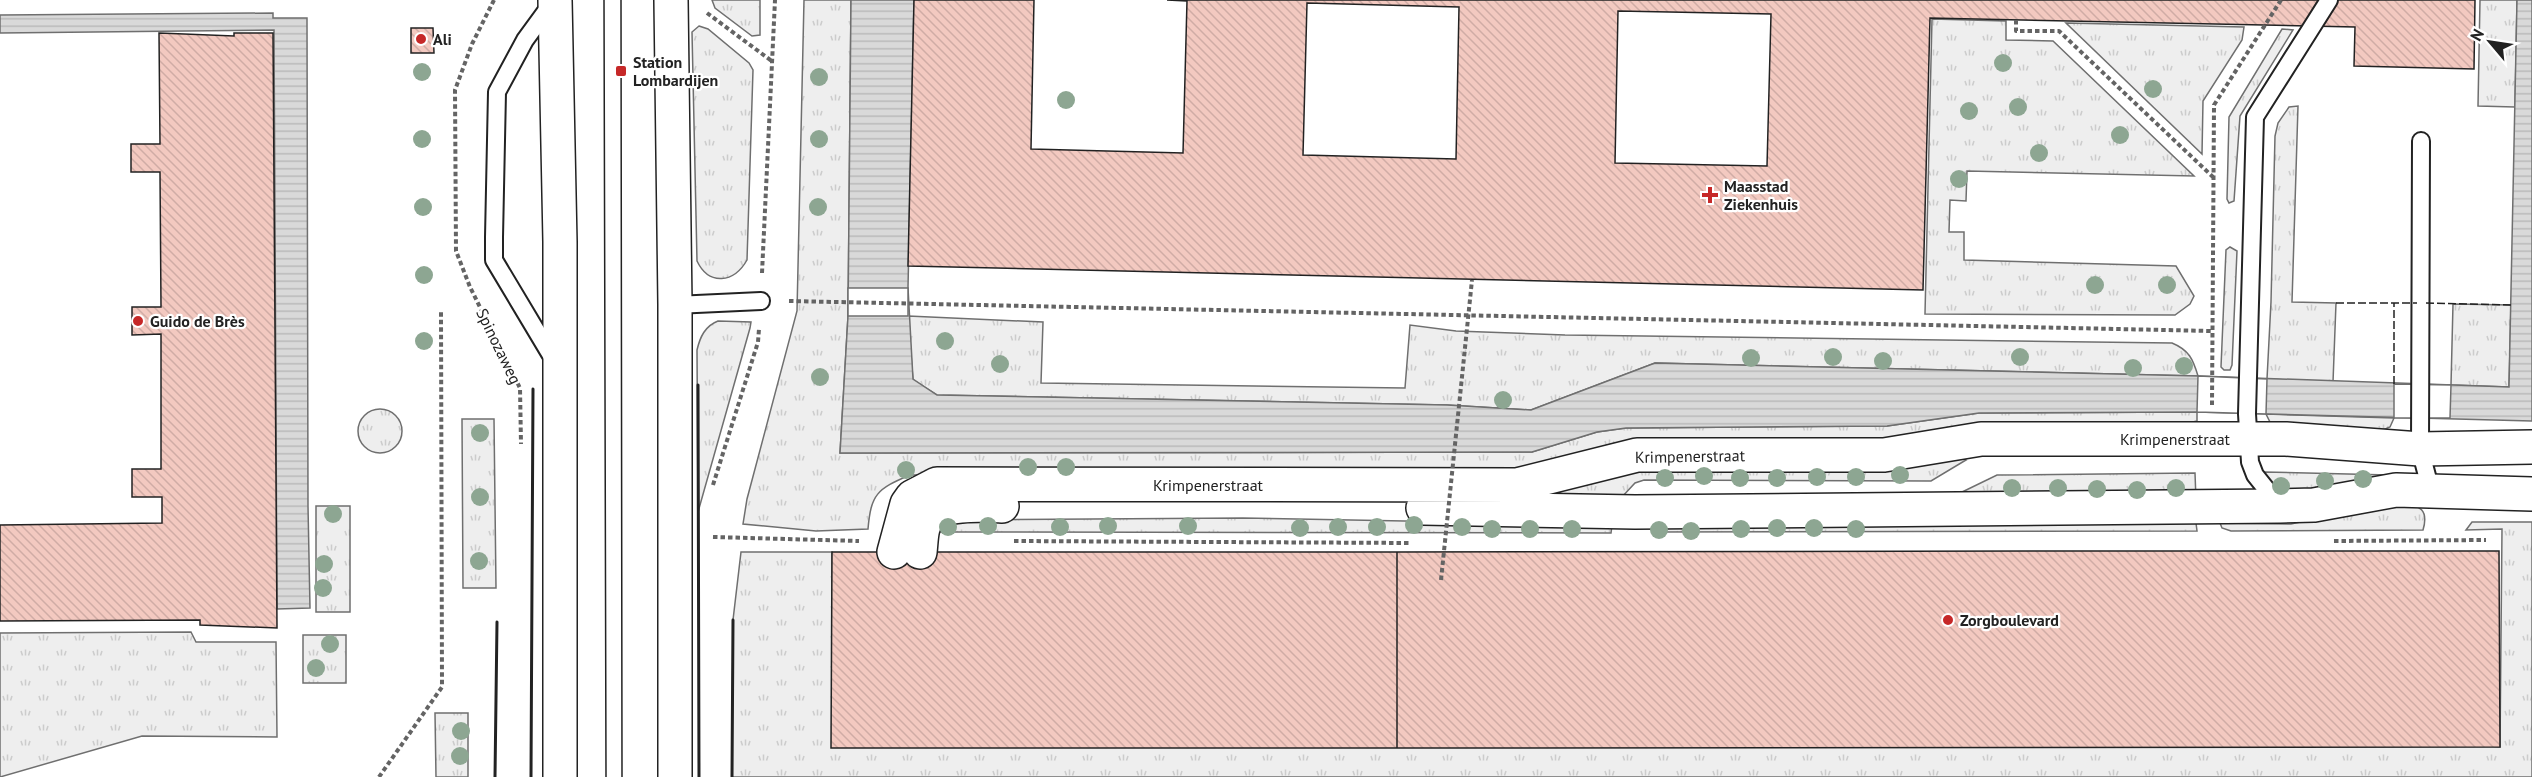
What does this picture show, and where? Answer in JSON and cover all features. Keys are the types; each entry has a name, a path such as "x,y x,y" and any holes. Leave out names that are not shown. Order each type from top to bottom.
{"street":[{"path":"554,0 560,369 560,777"},
{"path":"675,777 675,305 686,3"},
{"name":"Krimpenerstraat","path":"2532,447 2420,434 2286,439 2248,427 1981,439 1884,455 1637,455 1517,486 936,484 920,492 907,504 907,552 927,519 942,510 965,505 1372,507 1635,512 2280,506 2314,505 2396,490 2532,494"}],"lane":[{"path":"554,0 525,40 497,92 494,260 560,369"},
{"path":"2280,506 2255,476 2250,462 2248,378 2255,117 2329,0"},
{"path":"2421,141 2420,434 2431,491"},
{"path":"675,305 761,301"}],"path":[{"name":"Spinozaweg","path":"494,0 472,44 455,90 456,251 470,287 520,388 521,446"},
{"path":"712,490 758,342 774,62 775,0"},
{"path":"686,3 704,12 774,62"},
{"path":"2016,20 2016,31 2059,31 2214,177"},
{"path":"1441,580 1472,280"},
{"path":"761,301 2212,331"},
{"path":"379,777 442,687 441,312"},
{"path":"2212,377 2212,413"},
{"path":"713,525 713,548"}],"green space":[{"path":"712,0 760,0 760,35 752,36 715,8"},
{"path":"804,0 851,0 848,316 840,453 1532,452 1597,432 1626,428 1887,426 1979,413 2197,412 2197,421 2164,429 1514,475 910,475 890,484 878,494 871,508 868,529 816,531 743,524 747,499 797,311"},
{"path":"2480,0 2517,0 2515,107 2478,106"},
{"path":"1932,19 2006,21 2006,40 2053,41 2194,176 1967,171 1966,201 1950,200 1949,232 1964,232 1964,260 2176,266 2194,296 2190,304 2175,315 1925,314"},
{"path":"2066,23 2244,27 2242,40 2203,101 2202,154"},
{"path":"699,26 708,29 749,63 753,70 747,260 742,268 729,277 722,278 708,275 697,261 692,32"},
{"path":"2282,29 2293,30 2240,116 2234,201 2229,203 2227,199 2229,117"},
{"path":"2298,106 2292,302 2336,303 2333,382 2267,379 2275,136 2278,123 2289,107"},
{"path":"2230,247 2237,251 2232,365 2230,370 2224,370 2221,367 2226,250"},
{"path":"2453,304 2511,305 2509,387 2451,385"},
{"path":"908,316 1043,322 1041,383 1405,388 1410,325 1456,331 1565,335 2172,343 2190,356 2198,376 1655,363 1531,410 1447,405 937,395 913,380"},
{"path":"718,321 751,322 698,512 697,350 704,332"},
{"path":"380,409 396,415 402,431 396,447 380,453 364,447 358,431 364,415"},
{"path":"2266,414 2394,418 2390,427 2383,430 2271,424"},
{"path":"462,419 494,419 496,588 463,588"},
{"path":"1960,457 1966,460 1931,481 1644,480 1635,483 1621,498 1530,498 1609,473"},
{"path":"2264,472 2389,475 2391,479 2285,493 2275,488"},
{"path":"2195,473 2196,500 1958,494 1997,475"},
{"path":"2398,501 2420,508 2425,516 2423,530 2231,531 2222,528 2220,523 2291,524"},
{"path":"316,506 350,506 350,612 316,612"},
{"path":"1243,518 1612,525 1611,533 939,532 947,520"},
{"path":"2472,522 2532,522 2532,777 732,777 733,620 741,552 832,552 832,606 2500,747 2502,529 2466,530"},
{"path":"1655,523 2196,523 2197,531 1652,532"},
{"path":"191,632 196,642 276,642 277,737 142,736 0,777 0,633"},
{"path":"303,635 346,635 346,683 303,683"},
{"path":"435,713 468,713 468,777 436,777"}],"shaded area":[{"path":"851,0 914,0 908,288 913,379 937,395 1447,405 1531,410 1655,363 2198,376 2509,387 2517,0 2532,0 2532,421 2197,412 1979,413 1887,426 1626,428 1597,432 1532,452 840,453 848,316"},
{"path":"273,13 273,18 307,18 310,608 277,609 274,30 0,33 0,15"}],"pier":[{"path":"848,288 908,288 908,316 848,316"},
{"path":"2198,376 2267,379 2266,414 2197,412"},
{"path":"2394,384 2451,385 2450,418 2394,418"}],"building":[{"path":"914,0 1034,0 1031,149 1183,153 1187,1 1167,0 2475,0 2474,69 2354,66 2355,27 1930,18 1923,290 908,266","holes":["1307,3 1459,7 1456,159 1303,155","1618,11 1771,14 1767,166 1615,163"]},
{"path":"411,28 433,28 434,53 411,53"},
{"path":"159,33 234,36 234,33 273,33 277,628 200,625 200,620 0,621 0,525 162,523 162,497 132,497 132,469 161,469 161,334 132,335 132,307 161,307 160,172 131,172 131,144 160,144"},
{"name":"Zorgboulevard","path":"2499,551 2500,747 1397,748 1397,552"},
{"path":"832,552 1397,552 1397,748 831,748"}],"tram line":[{"path":"604,0 606,777"},
{"path":"621,0 622,777"}],"fence":[{"path":"2336,303 2417,303"},
{"path":"2394,303 2394,384"},
{"path":"2426,303 2511,305"}],"wall":[{"path":"698,385 699,777"},
{"path":"531,777 533,389"},
{"path":"732,777 733,620"},
{"path":"495,777 497,622"}],"place":[{"name":"Ali","path":"421,39"},
{"name":"Station Lombardijen","path":"621,71"},
{"name":"Maasstad Ziekenhuis","path":"1710,195"},
{"name":"Guido de Brès","path":"138,321"},
{"name":"Zorgboulevard","path":"1948,620"}]}
